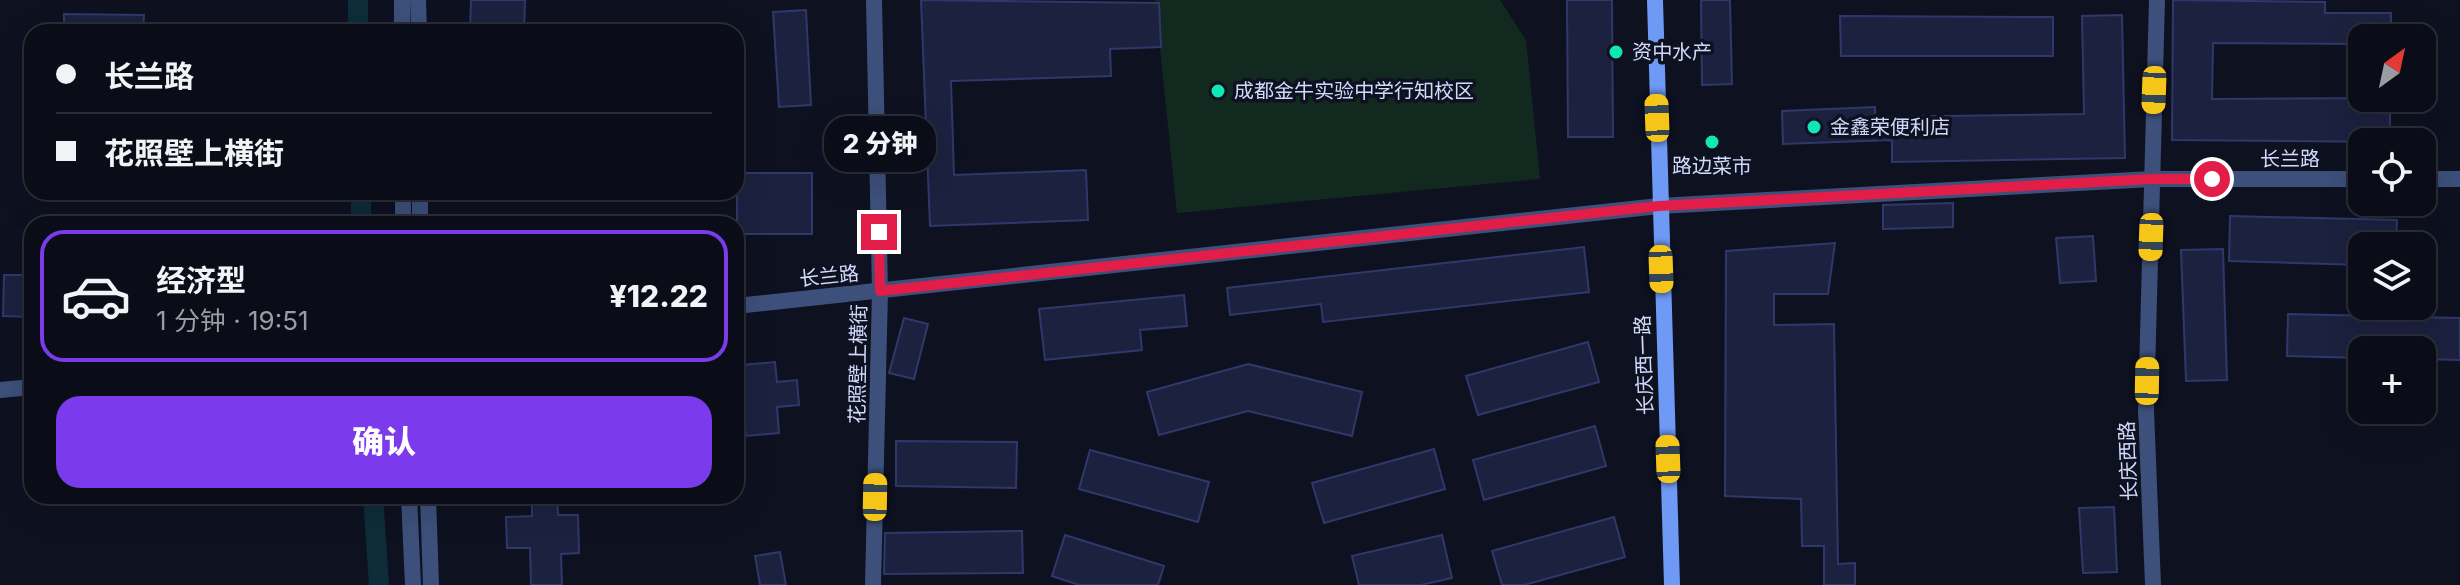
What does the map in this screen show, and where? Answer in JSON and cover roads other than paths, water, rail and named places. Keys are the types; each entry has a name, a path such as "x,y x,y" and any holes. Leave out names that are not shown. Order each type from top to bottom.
{"main road":[{"name":"长庆西一路","path":"1655,0 1672,585"}],"street":[{"path":"402,0 402,24"},
{"path":"418,0 419,24"},
{"name":"花照壁上横街","path":"873,585 880,291 874,0"},
{"name":"长庆西路","path":"2153,585 2146,410 2157,0"},
{"name":"长兰路","path":"744,305 1659,206 2152,179 2348,179"},
{"path":"2436,179 2460,179"},
{"path":"0,390 24,388"},
{"path":"409,504 413,585"},
{"path":"428,504 431,585"}],"waterway":[{"path":"358,0 358,24"},
{"path":"361,200 361,216"},
{"path":"374,504 379,585"}],"place":[{"name":"资中水产","path":"1616,52"},
{"name":"成都金牛实验中学行知校区","path":"1218,91"},
{"name":"金鑫荣便利店","path":"1814,127"},
{"name":"路边菜市","path":"1712,142"}]}
